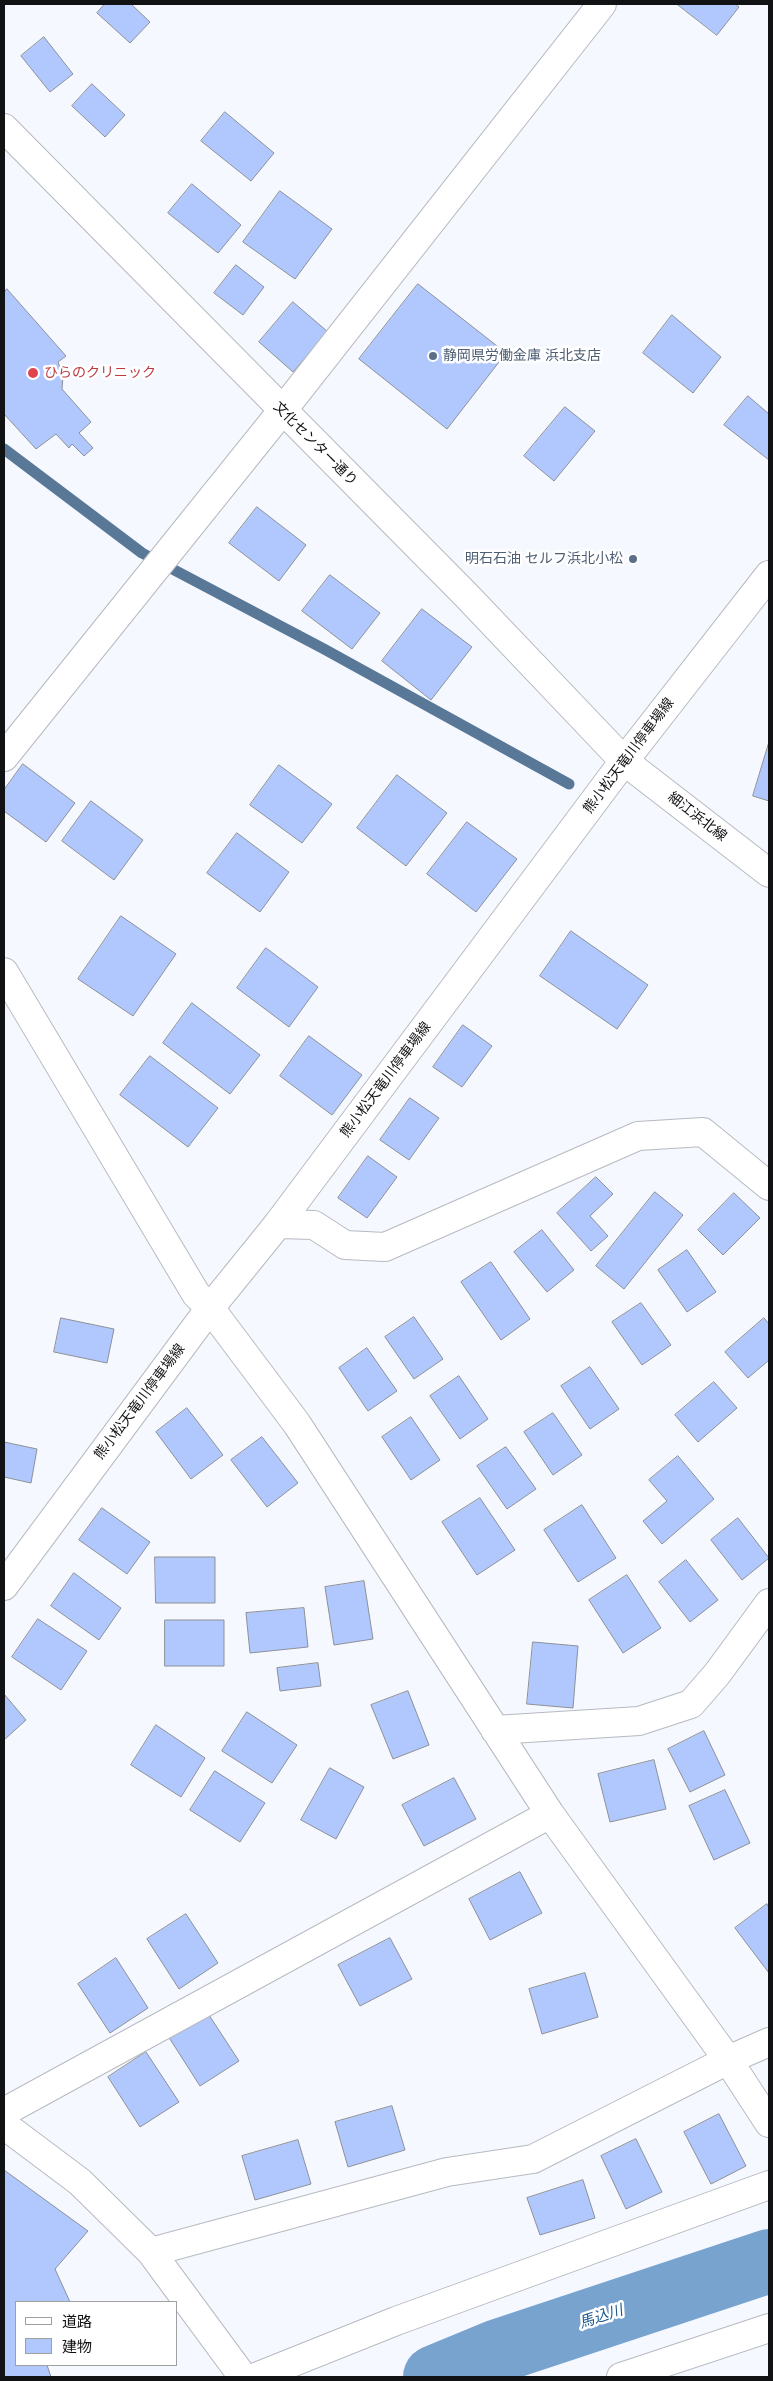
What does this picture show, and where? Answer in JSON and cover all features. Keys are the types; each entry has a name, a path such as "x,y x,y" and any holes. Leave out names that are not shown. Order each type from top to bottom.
{"street":[{"path":"4,757 282,411 602,4"},
{"name":"文化センター通り","path":"4,128 467,596 624,761"},
{"name":"熊小松天竜川停車場線","path":"4,1586 210,1308 278,1224 624,761 769,575"},
{"name":"細江浜北線","path":"624,761 769,873"},
{"path":"4,972 196,1294 210,1308 297,1424 550,1814 728,2060 769,2123"},
{"path":"278,1224 314,1225 345,1245 386,1247 638,1136 703,1132 769,1186"},
{"path":"495,1730 639,1720 691,1704 717,1674 769,1603"},
{"path":"4,2112 550,1814"},
{"path":"152,2252 447,2172 533,2159 728,2060 769,2042"},
{"path":"4,2125 80,2182 152,2252 243,2377"},
{"path":"256,2377 396,2322 769,2185"},
{"path":"621,2377 769,2328"}],"building":[{"path":"105,4 131,4 150,22 130,43 97,13"},
{"path":"677,4 735,4 739,7 717,35"},
{"path":"44,37 73,74 50,92 21,56"},
{"path":"92,84 125,115 105,137 72,106"},
{"path":"225,112 274,153 251,181 201,141"},
{"path":"192,184 241,225 218,253 168,213"},
{"path":"280,191 332,229 295,279 243,242"},
{"path":"236,265 264,287 243,315 214,293"},
{"name":"静岡県労働金庫 浜北支店","path":"418,284 506,353 447,429 359,359"},
{"name":"ひらのクリニック","path":"7,289 66,356 58,362 63,376 62,389 91,422 79,433 93,448 84,456 72,444 69,448 56,434 36,449 4,414 4,293"},
{"path":"293,302 328,332 293,372 259,342"},
{"path":"672,315 721,357 693,393 643,353"},
{"path":"748,396 769,414 769,460 724,425"},
{"path":"565,407 595,431 554,481 524,456"},
{"path":"257,507 306,545 279,581 229,543"},
{"path":"330,575 380,613 352,649 302,611"},
{"path":"422,609 472,647 431,700 382,661"},
{"path":"769,742 769,801 753,796"},
{"path":"23,764 75,803 46,842 4,811 4,790"},
{"path":"279,765 332,804 302,843 250,805"},
{"path":"397,775 447,813 406,866 357,828"},
{"path":"91,801 143,840 114,880 62,841"},
{"path":"467,822 517,859 476,912 427,874"},
{"path":"237,833 289,872 260,912 207,873"},
{"path":"121,916 176,954 133,1016 78,979"},
{"path":"571,931 648,985 617,1029 540,976"},
{"path":"266,948 318,987 289,1027 237,988"},
{"path":"192,1003 260,1055 230,1094 163,1043"},
{"path":"463,1025 492,1046 462,1087 433,1067"},
{"path":"309,1036 362,1075 332,1115 280,1076"},
{"path":"150,1056 218,1108 188,1147 120,1095"},
{"path":"410,1098 439,1118 409,1160 380,1140"},
{"path":"368,1156 397,1177 367,1218 338,1198"},
{"path":"596,1177 613,1194 590,1216 608,1236 591,1251 557,1213"},
{"path":"655,1192 683,1215 624,1289 596,1266"},
{"path":"734,1193 760,1218 723,1255 698,1230"},
{"path":"542,1230 574,1270 547,1292 514,1252"},
{"path":"687,1250 716,1292 687,1312 658,1270"},
{"path":"491,1262 530,1319 501,1340 461,1282"},
{"path":"641,1303 671,1345 642,1365 612,1322"},
{"path":"414,1317 443,1359 414,1379 385,1337"},
{"path":"61,1318 114,1329 107,1363 54,1352"},
{"path":"764,1318 769,1324 769,1360 748,1378 725,1352"},
{"path":"367,1348 397,1391 368,1411 339,1368"},
{"path":"590,1367 619,1409 590,1429 561,1386"},
{"path":"459,1376 488,1419 460,1439 430,1396"},
{"path":"714,1382 737,1408 698,1442 675,1415"},
{"path":"187,1408 223,1455 191,1479 156,1432"},
{"path":"553,1413 582,1455 553,1475 524,1432"},
{"path":"411,1417 440,1460 411,1480 382,1437"},
{"path":"262,1437 298,1483 267,1507 231,1460"},
{"path":"4,1442 37,1449 31,1483 4,1477"},
{"path":"506,1447 536,1489 507,1509 477,1466"},
{"path":"678,1456 714,1499 662,1544 643,1521 667,1501 649,1480"},
{"path":"480,1498 515,1550 477,1575 442,1522"},
{"path":"582,1505 616,1558 578,1582 544,1530"},
{"path":"102,1508 150,1542 127,1574 79,1540"},
{"path":"738,1518 769,1558 742,1580 711,1540"},
{"path":"155,1557 215,1557 215,1603 156,1603"},
{"path":"686,1560 718,1600 690,1622 659,1582"},
{"path":"74,1573 121,1608 99,1640 51,1606"},
{"path":"627,1575 661,1628 623,1653 589,1600"},
{"path":"364,1581 373,1639 334,1645 325,1587"},
{"path":"304,1608 308,1647 250,1653 246,1613"},
{"path":"38,1619 87,1651 61,1690 12,1657"},
{"path":"165,1620 224,1620 224,1666 165,1666"},
{"path":"533,1642 578,1646 573,1708 527,1704"},
{"path":"318,1663 321,1686 280,1691 277,1668"},
{"path":"408,1691 429,1745 393,1759 371,1705"},
{"path":"4,1694 26,1720 4,1740"},
{"path":"247,1712 297,1745 272,1783 222,1751"},
{"path":"156,1725 205,1758 181,1797 131,1765"},
{"path":"704,1731 725,1775 690,1792 668,1749"},
{"path":"654,1760 666,1809 610,1822 598,1774"},
{"path":"330,1768 364,1787 336,1839 301,1820"},
{"path":"215,1771 265,1803 240,1842 190,1810"},
{"path":"454,1778 476,1819 424,1846 402,1805"},
{"path":"725,1790 750,1843 714,1860 689,1806"},
{"path":"520,1872 542,1913 490,1940 469,1899"},
{"path":"767,1904 769,1908 769,1973 735,1928"},
{"path":"186,1914 218,1963 179,1989 147,1939"},
{"path":"390,1938 412,1979 360,2006 338,1965"},
{"path":"116,1958 148,2008 110,2033 78,1984"},
{"path":"585,1973 598,2017 542,2034 529,1989"},
{"path":"207,2012 239,2061 200,2086 168,2036"},
{"path":"146,2052 179,2102 140,2127 108,2077"},
{"path":"392,2106 405,2150 348,2167 335,2122"},
{"path":"719,2114 746,2166 711,2184 684,2132"},
{"path":"636,2139 662,2192 626,2209 601,2156"},
{"path":"298,2140 311,2184 255,2200 242,2156"},
{"path":"4,2170 88,2231 55,2269 70,2301 15,2301 15,2366 47,2366 51,2377 4,2377"},
{"path":"583,2180 595,2218 540,2235 527,2198"}],"waterway":[{"path":"4,449 142,553 324,649 569,784"},
{"name":"馬込川","path":"435,2377 498,2351 769,2261"}],"place":[{"name":"静岡県労働金庫 浜北支店","path":"433,356"},
{"name":"ひらのクリニック","path":"33,373"},
{"name":"明石石油 セルフ浜北小松","path":"633,559"}]}
